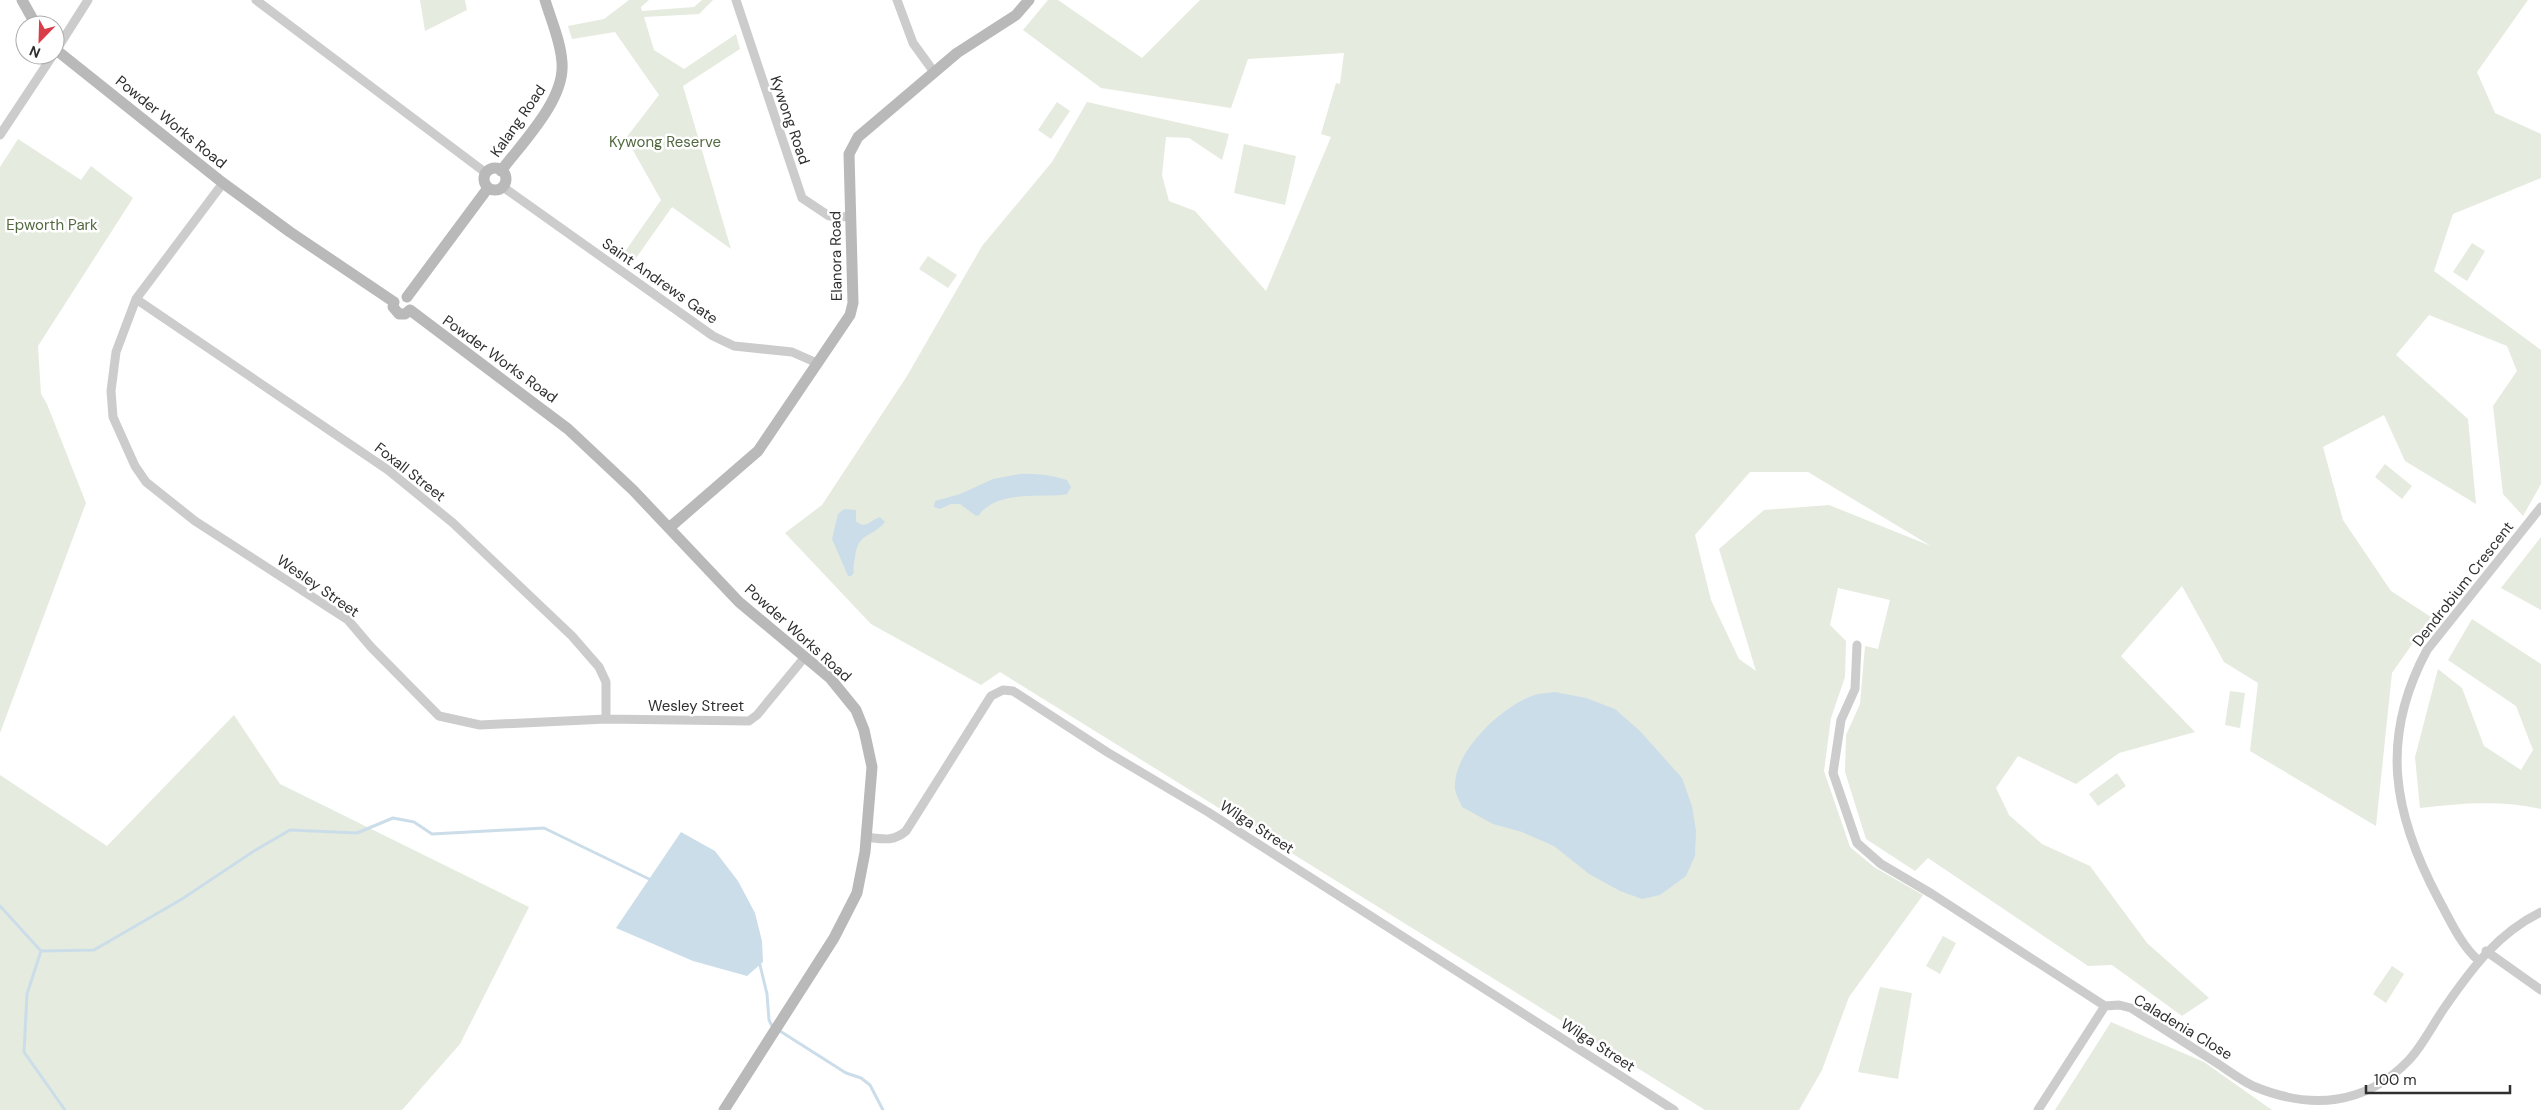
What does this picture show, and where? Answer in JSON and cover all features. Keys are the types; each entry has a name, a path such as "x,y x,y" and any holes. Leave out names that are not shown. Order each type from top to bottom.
{"main road":[{"path":"22,0 30,15"},
{"name":"Kalang Road","path":"501,171 549,107 560,87 562,71 561,51 545,0"},
{"name":"Elanora Road","path":"669,528 758,451 850,315 853,303 849,154 858,137 957,53 1016,15 1029,0"},
{"name":"Powder Works Road","path":"65,59 222,183 290,232 394,302"},
{"path":"491,169 501,171 505,180 502,187 496,190 488,188 484,179 486,173 491,169"},
{"path":"407,297 488,188"},
{"path":"401,296 407,297 411,304 410,310 405,314 399,314 393,308 394,302 401,296"},
{"name":"Powder Works Road","path":"410,310 568,429 669,528 739,602 843,693 856,710 864,730 872,767 862,873 857,893 834,938 724,1110"}],"street":[{"path":"65,36 88,0"},
{"path":"256,0 486,173"},
{"name":"Kywong Road","path":"736,0 802,198 829,216 850,218"},
{"path":"897,0 913,43 934,72"},
{"path":"0,135 46,65"},
{"name":"Wesley Street","path":"222,183 136,299 116,352 111,391 113,417 135,466 153,488 195,521 348,620 371,647 439,716 480,725 606,719 749,721 757,715 804,658"},
{"name":"Saint Andrews Gate","path":"502,187 714,336 734,346 792,352 817,363"},
{"name":"Foxall Street","path":"136,299 388,470 453,523 572,636 599,666 606,682 606,719"},
{"name":"Dendrobium Crescent","path":"2478,960 2468,951 2411,842 2402,811 2397,777 2400,727 2414,676 2427,650 2541,507"},
{"name":"Caladenia Close","path":"1857,645 1855,689 1841,720 1833,773 1857,843 1881,864 1932,894 2104,1006 2119,1005 2131,1008 2254,1086 2292,1101 2311,1104 2337,1102 2353,1098 2384,1082 2410,1059 2486,951 2512,929 2541,912"},
{"name":"Wilga Street","path":"866,837 886,840 897,838 906,831 991,696 1003,690 1013,691 1107,752 1208,812 1674,1110"},
{"path":"2486,951 2541,990"},
{"path":"2038,1110 2104,1006"}],"green space":[{"path":"420,0 465,0 467,10 425,31"},
{"name":"Kywong Reserve","path":"629,0 649,0 641,7 642,11 694,7 702,0 713,0 699,14 644,17 654,50 684,69 736,34 740,49 683,86 731,249 672,207 634,261 624,253 661,200 626,138 659,95 615,32 572,39 568,26 604,19"},
{"path":"1048,0 1058,0 1142,58 1200,0 2528,0 2477,72 2495,113 2541,134 2541,178 2453,214 2434,271 2541,350 2541,484 2523,516 2503,494 2493,406 2517,371 2507,346 2429,315 2396,355 2468,419 2476,504 2405,461 2384,415 2323,447 2343,520 2391,591 2431,617 2392,673 2376,826 2250,751 2258,683 2224,662 2182,586 2121,656 2195,732 2119,753 2076,784 2018,756 1996,788 2009,815 2042,844 2090,866 2147,943 2209,998 2182,1016 2112,965 2088,966 1928,858 1915,871 1866,839 1845,772 1846,735 1860,704 1865,646 1878,649 1890,600 1838,588 1830,625 1846,641 1845,677 1831,718 1824,771 1850,847 1874,867 1923,895 1849,997 1822,1070 1799,1110 1705,1110 1000,672 981,685 871,624 785,533 822,505 907,376 982,246 1052,162 1087,102 1229,134 1222,160 1189,138 1166,137 1162,175 1169,201 1195,211 1266,291 1331,137 1321,134 1336,83 1340,84 1344,53 1248,59 1231,108 1101,88 1023,30","holes":["1750,472 1808,472 1931,546 1829,505 1764,510 1719,549 1756,671 1739,659 1711,600 1695,535"]},
{"path":"1057,102 1070,111 1051,139 1038,130"},
{"name":"Epworth Park","path":"18,139 81,180 91,166 133,198 38,346 41,394 47,404 86,503 0,733 0,167"},
{"path":"1244,144 1296,156 1285,205 1234,193"},
{"path":"2472,243 2485,251 2467,281 2453,272"},
{"path":"928,256 957,275 948,288 919,269"},
{"path":"2385,464 2412,486 2402,499 2375,477"},
{"path":"2541,537 2541,610 2501,588"},
{"path":"2472,619 2541,664 2541,809 2496,803 2420,808 2415,757 2438,669 2462,688 2484,746 2521,770 2533,750 2516,706 2448,660"},
{"path":"2230,691 2245,693 2240,728 2225,725"},
{"path":"234,715 280,784 529,907 460,1044 402,1110 0,1110 0,775 107,846"},
{"path":"2117,773 2126,786 2098,806 2089,794"},
{"path":"1943,936 1956,943 1940,974 1926,966"},
{"path":"2392,966 2404,974 2386,1003 2373,994"},
{"path":"1880,987 1912,993 1898,1079 1858,1072"},
{"path":"2111,1022 2204,1062 2272,1110 2055,1110"}],"water":[{"path":"1020,474 1038,474 1061,478 1067,480 1071,487 1067,494 1062,495 1017,497 996,502 986,507 976,516 960,504 951,504 940,509 934,507 935,501 960,494 993,479"},
{"path":"844,509 856,510 856,521 862,525 868,524 880,517 885,522 859,543 855,557 854,573 851,576 848,576 832,539 838,514"},
{"path":"1555,692 1586,698 1615,709 1640,731 1682,778 1692,806 1696,831 1695,856 1686,876 1660,895 1642,899 1620,891 1589,874 1554,846 1522,832 1493,824 1462,807 1455,789 1456,775 1461,761 1481,733 1506,710 1520,702 1535,695"},
{"path":"681,832 715,851 738,881 755,913 762,941 763,962 747,976 693,961 616,928"}],"waterway":[{"path":"41,951 94,950 182,899 254,851 290,830 357,833 393,818 414,822 432,834 544,828 649,879"},
{"path":"0,906 41,951"},
{"path":"41,951 27,994 24,1052 65,1110"},
{"path":"760,965 767,994 769,1020 772,1026 846,1073 861,1078 870,1085 883,1110"}]}
